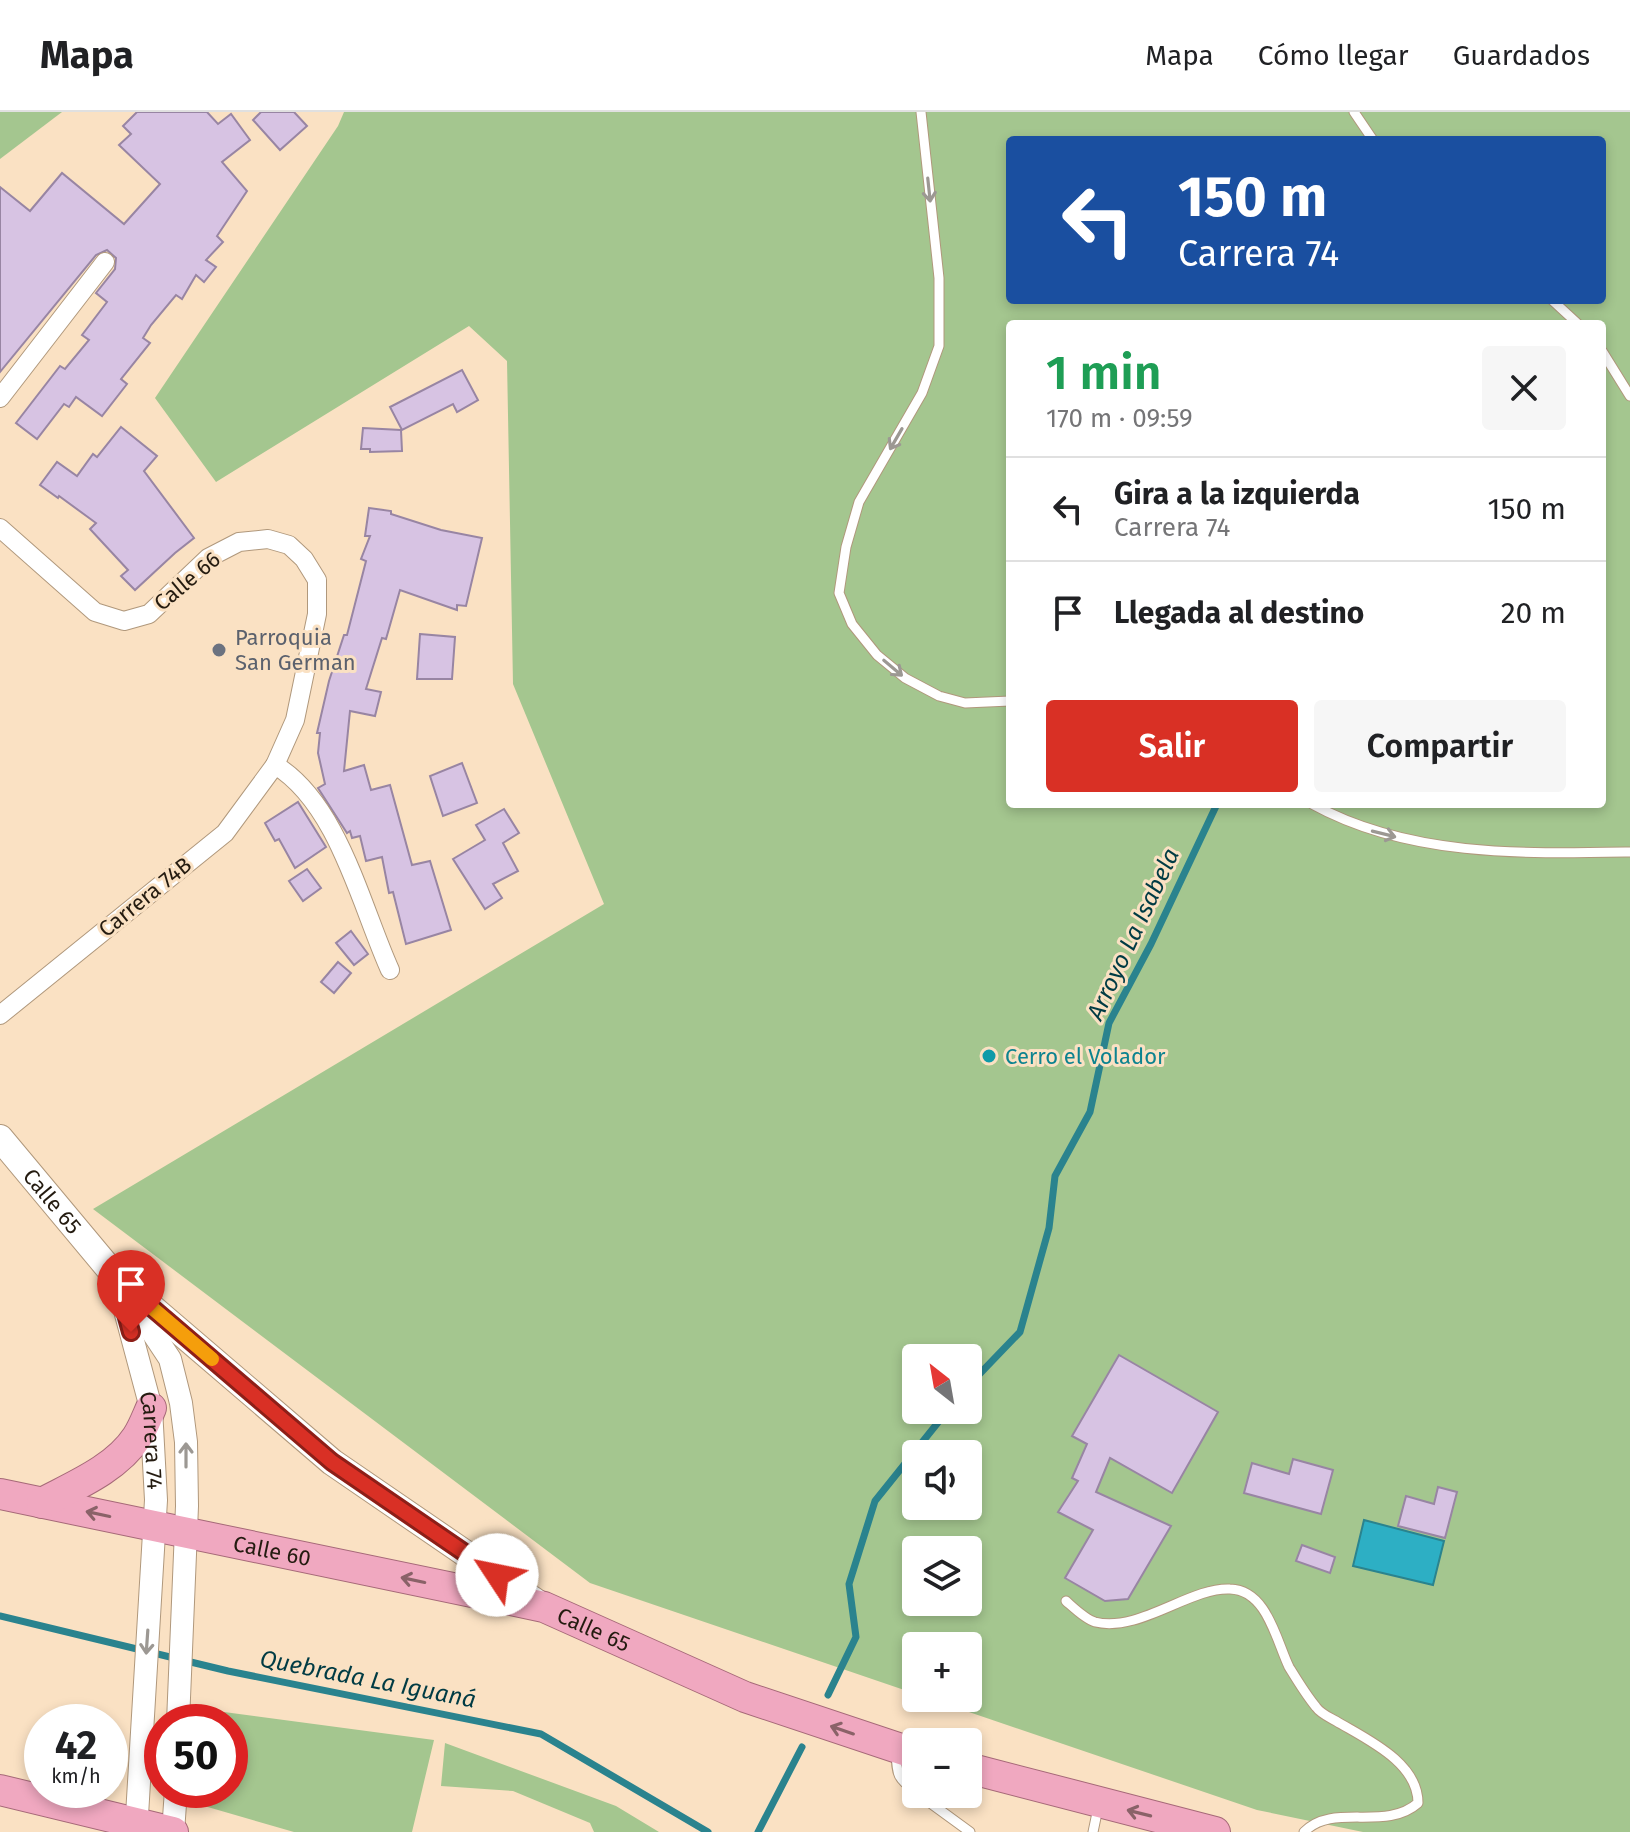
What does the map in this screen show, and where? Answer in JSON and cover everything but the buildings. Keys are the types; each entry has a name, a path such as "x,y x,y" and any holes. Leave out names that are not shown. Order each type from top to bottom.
{"highway":[{"path":"42,1503 118,1458 136,1438 151,1408"},
{"name":"Calle 60","path":"0,1494 544,1607"},
{"name":"Calle 65","path":"544,1607 745,1697 902,1750"},
{"path":"982,1773 1096,1817 1215,1832"},
{"path":"0,1790 136,1828 173,1832"}],"main road":[{"name":"Calle 65","path":"0,1138 116,1277 332,1462 544,1607"}],"street":[{"path":"0,398 105,262"},
{"name":"Calle 66","path":"0,528 95,612 124,621 149,614 208,558 239,542 268,539 289,545 304,559"},
{"name":"Carrera 74B","path":"0,1015 225,833 275,765 295,720 317,614 317,580 304,559"},
{"path":"275,765 300,784 333,832 390,970"},
{"name":"Carrera 74","path":"116,1277 151,1408 156,1500 136,1828"},
{"name":"Carrera 74","path":"116,1277 170,1359 181,1403 186,1442 186,1533 179,1704"},
{"path":"173,1832 175,1808"}],"lane":[{"path":"921,112 939,278 939,346 922,393 859,502 846,547 839,593 852,624 877,655 905,678 939,696 965,703 1006,701"},
{"path":"1354,112 1370,136"},
{"path":"1556,304 1574,320"},
{"path":"1606,357 1630,396"},
{"path":"1320,808 1357,826 1385,835 1464,847 1550,853 1630,852"},
{"path":"1066,1601 1093,1622 1111,1623 1229,1588 1244,1592 1257,1601 1289,1666 1318,1711 1389,1754 1408,1772 1418,1792 1418,1803 1406,1813 1322,1821 1304,1832"},
{"path":"902,1762 897,1775 902,1782"},
{"path":"937,1808 970,1832"}],"green space":[{"path":"0,112 62,112 0,159"},
{"name":"Cerro el Volador","path":"344,112 1630,112 1630,1832 1363,1832 1257,1810 969,1712 982,1712 982,1632 902,1632 902,1689 590,1583 93,1209 604,904 513,684 507,361 469,326 216,482 155,398 338,126"},
{"path":"248,1715 434,1740 412,1832 294,1832 211,1808 248,1808"},
{"path":"445,1743 616,1806 659,1832 594,1832 590,1823 513,1791 441,1786"}],"water":[{"path":"1364,1520 1444,1541 1433,1585 1353,1566"}],"waterway":[{"name":"Arroyo La Isabela","path":"982,1371 1020,1332 1049,1228 1055,1176 1090,1112 1109,1023 1151,944 1215,808"},
{"name":"Arroyo La Isabela","path":"828,1695 856,1637 849,1584 875,1501 937,1424"},
{"name":"Quebrada La Iguaná","path":"0,1616 228,1671 541,1734 708,1832"},
{"name":"Arroyo La Isabela","path":"758,1832 802,1747"}],"slow traffic":[{"path":"130,1289 212,1359"}],"place":[{"name":"Parroquia San German","path":"219,650"},
{"name":"Cerro el Volador","path":"989,1056"}],"route":[{"path":"131,1332 116,1277 332,1462 497,1575"}]}
